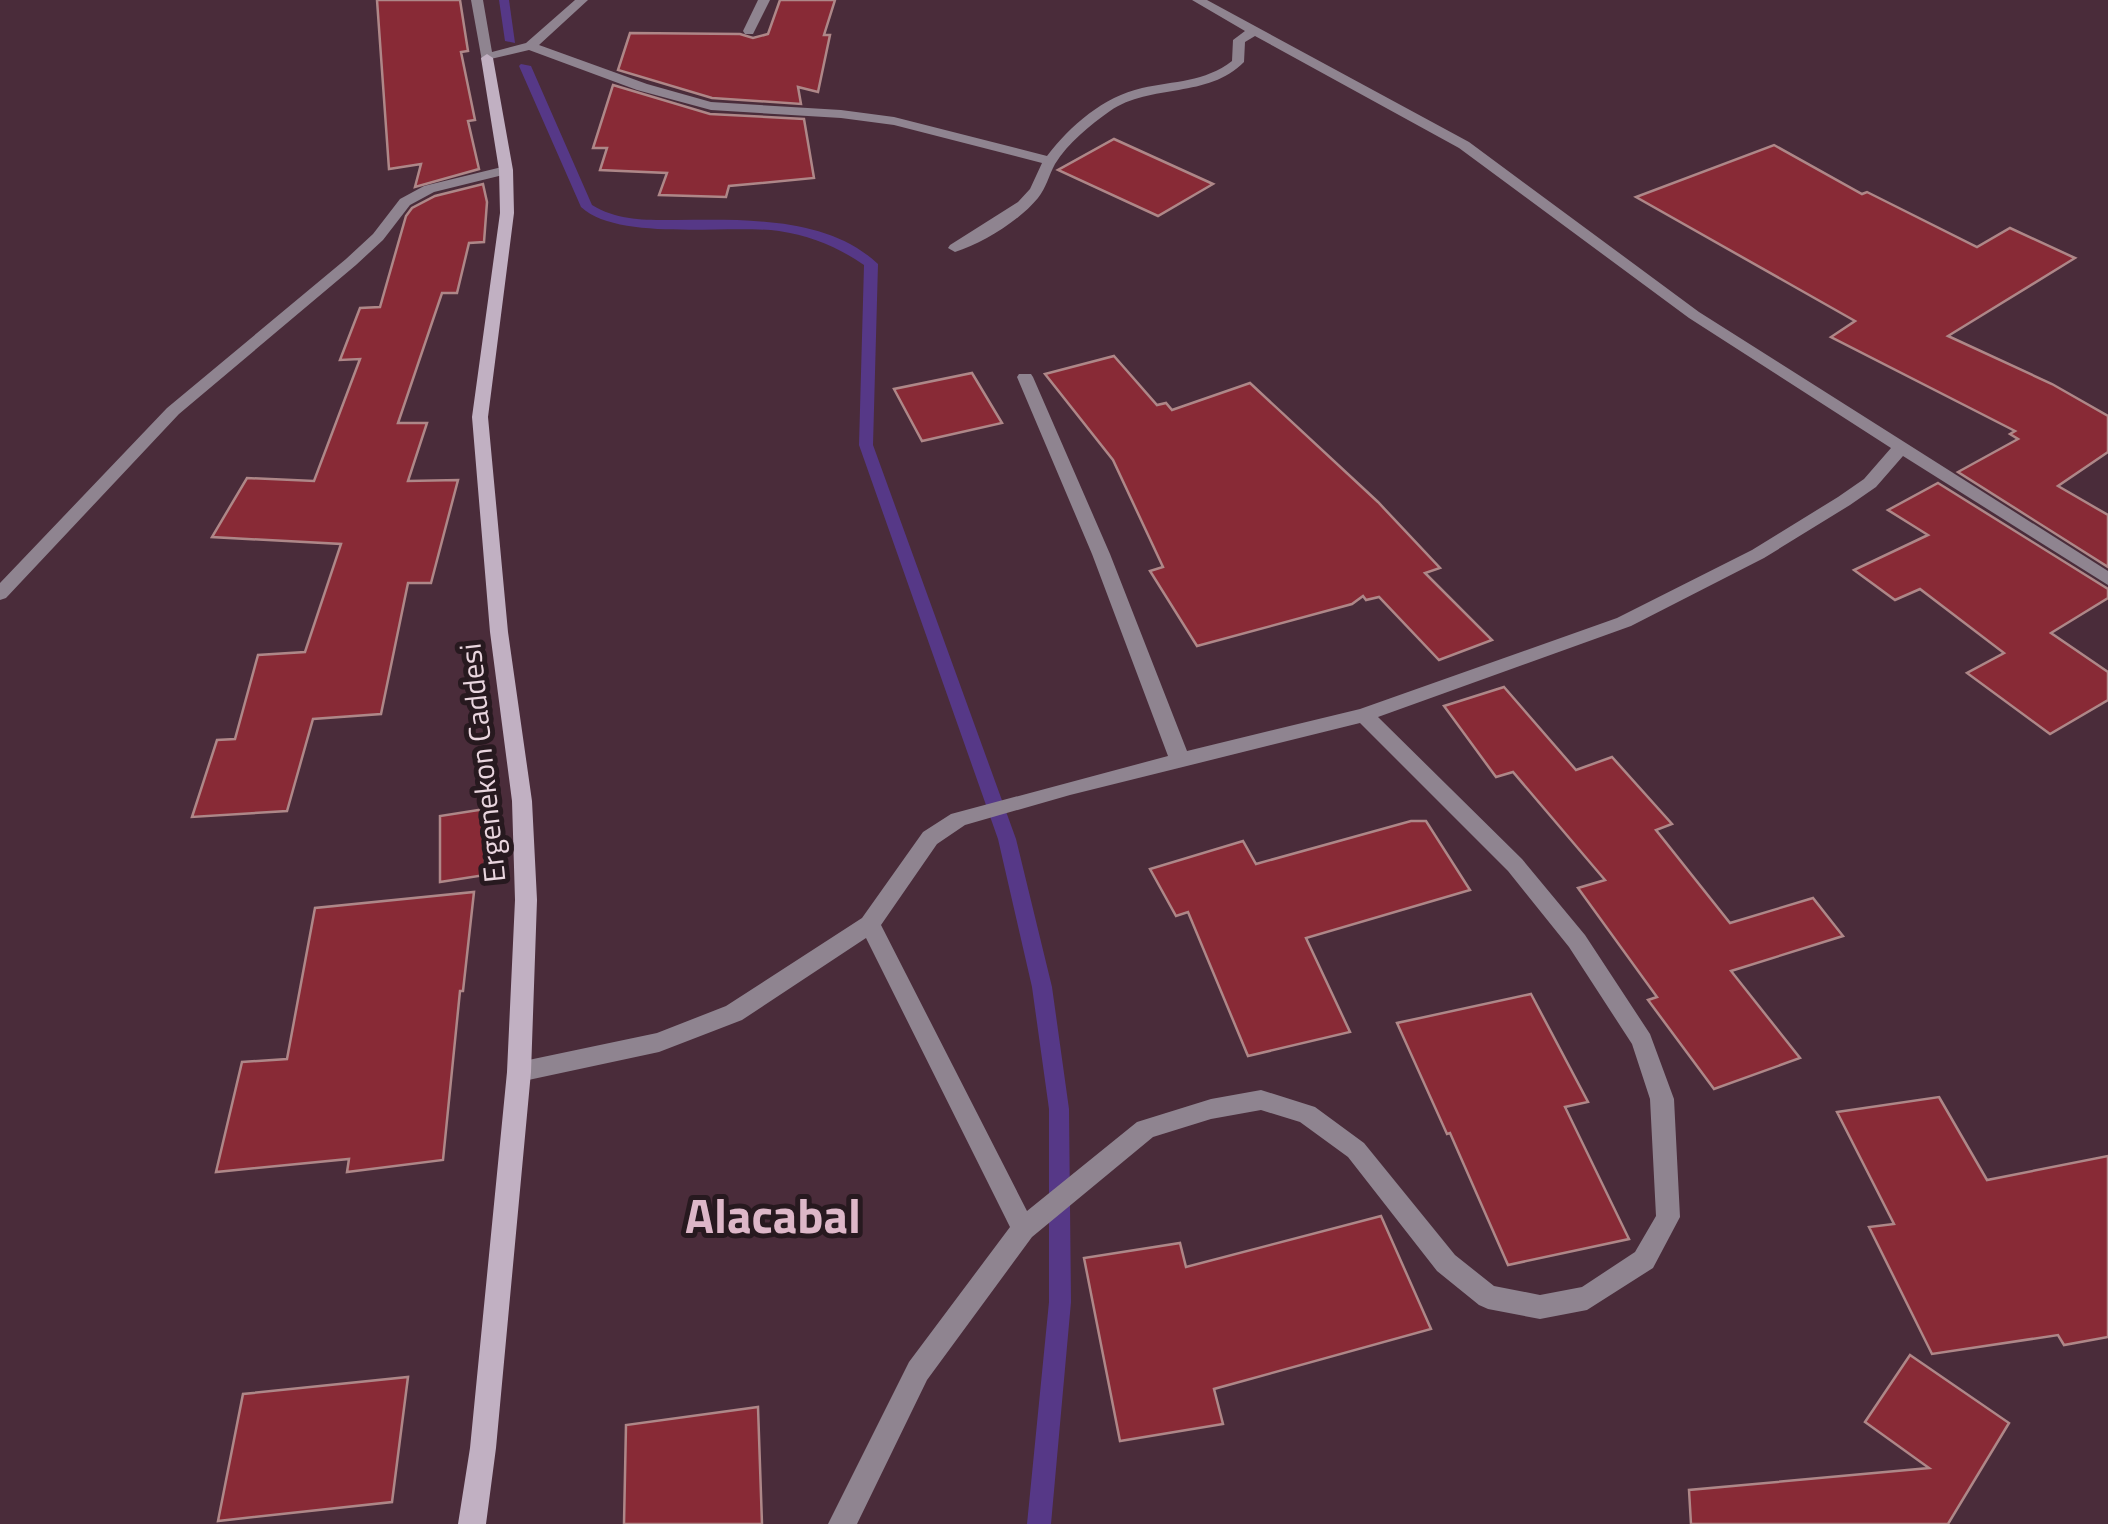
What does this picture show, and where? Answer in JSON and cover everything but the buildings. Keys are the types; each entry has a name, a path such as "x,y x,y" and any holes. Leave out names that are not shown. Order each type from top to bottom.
{"street":[{"path":"477,0 487,58 530,46 582,0"},
{"path":"749,31 764,0"},
{"path":"1198,0 1464,145 1694,314 2108,579"},
{"path":"955,248 1016,212 1035,194 1050,161 1084,125 1114,103 1158,88 1225,76 1238,62 1239,40 1256,30"},
{"path":"530,46 711,106 760,113 870,118 978,140 1050,161"},
{"name":"Ergenekon Caddesi","path":"472,1524 483,1448 519,1072 526,900 522,801 499,632 480,417 502,252 506,170 487,58"},
{"path":"0,594 174,412 351,262 378,237 405,202 429,189 506,170"},
{"path":"1025,377 1102,554 1180,760"},
{"path":"519,1072 659,1042 734,1013 870,924 930,838 958,819 1364,715 1624,622 1758,554 1870,483 1900,447"},
{"path":"842,1524 918,1371 1024,1228 1145,1129 1211,1108 1262,1100 1307,1114 1356,1150 1446,1263 1488,1298 1540,1307 1587,1298 1644,1260 1668,1216 1662,1098 1642,1041 1577,940 1515,865 1364,715"},
{"path":"870,924 1024,1228"}],"waterway":[{"path":"504,0 511,41"},
{"path":"525,66 587,207 596,213 636,223 749,225 801,231 850,249 871,264 866,445 1007,839 1042,987 1059,1109 1060,1302 1039,1524"}],"district":[{"name":"Alacabal","path":"773,1215"}]}
